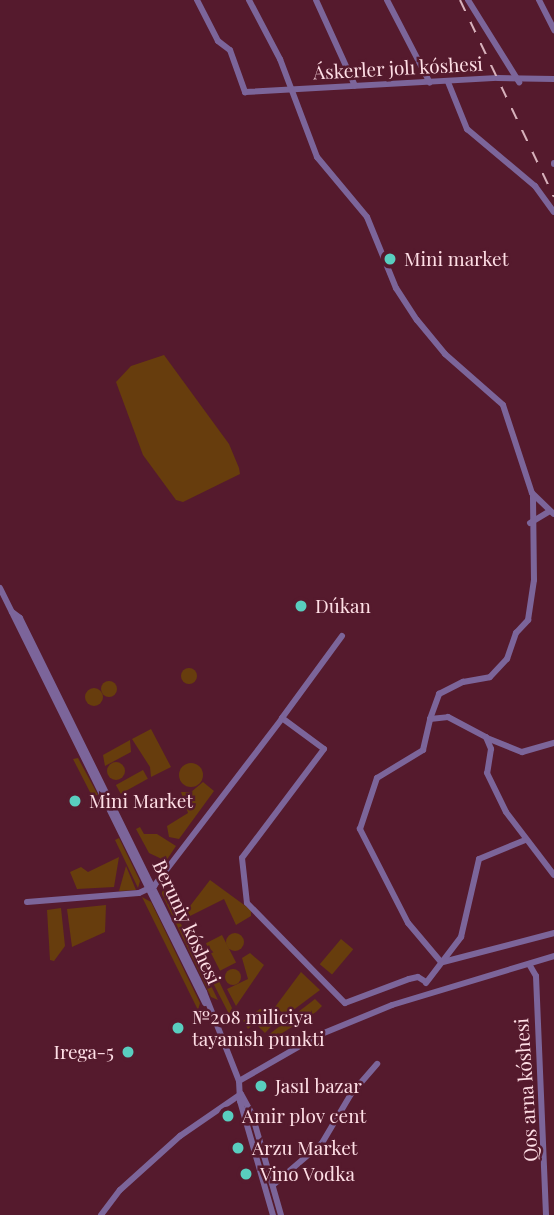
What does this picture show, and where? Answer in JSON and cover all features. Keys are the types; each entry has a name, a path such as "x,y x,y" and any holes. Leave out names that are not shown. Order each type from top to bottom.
{"street":[{"name":"Áskerler jolı kóshesi","path":"197,0 218,41 230,50 245,92 253,88 289,90 498,78 519,82 554,79"},
{"path":"249,0 280,59 289,90 317,157 367,217 396,288 417,320 445,354 503,405 532,493 530,523 534,580 528,620 516,633 507,659 490,677 439,694 423,750 377,778 360,829 408,923 441,962"},
{"path":"316,0 355,86"},
{"path":"387,0 430,83"},
{"path":"468,0 519,82"},
{"path":"539,0 554,30"},
{"path":"448,82 467,130 535,186 554,212"},
{"path":"530,523 552,512 532,493"},
{"name":"Beruniy kóshesi","path":"0,589 151,888 198,995 208,1005 242,1094"},
{"path":"27,902 151,888 342,636"},
{"path":"430,719 449,717 522,752 554,743"},
{"path":"281,719 324,748 242,858 247,903 345,1003 409,979 418,977 426,982"},
{"path":"486,737 491,749 487,773 525,840 554,875"},
{"path":"426,992 426,982 461,937 479,859 525,840"},
{"path":"441,962 554,933"},
{"path":"239,1081 318,1035 426,992 554,956"},
{"name":"Qos arna kóshesi","path":"529,964 536,975 546,1215"},
{"path":"273,1185 322,1143 351,1094 377,1064"},
{"path":"242,1094 252,1114 281,1215"},
{"path":"101,1215 120,1190 180,1136 242,1094"},
{"path":"242,1094 273,1215"}],"shaded area":[{"path":"164,355 229,444 240,474 183,502 176,500 143,455 116,382 131,366"},
{"path":"189,668 197,676 189,684 181,676"},
{"path":"106,681 112,681 117,689 115,695 106,697 101,692 101,686"},
{"path":"94,688 100,691 103,697 100,703 94,706 88,703 85,697 88,691"},
{"path":"151,729 171,767 151,777 150,767 132,739"},
{"path":"130,740 131,752 105,766 103,755"},
{"path":"78,758 98,795 92,796 73,759"},
{"path":"116,762 122,765 125,771 122,777 116,780 110,777 107,771 110,765"},
{"path":"191,763 202,770 203,775 196,786 191,787 180,780 179,775 186,764"},
{"path":"143,770 148,779 121,794 116,785"},
{"path":"203,782 214,791 179,839 169,837 167,826 188,813 181,792 191,792"},
{"path":"140,827 144,834 157,834 176,846 166,861 149,853 136,829"},
{"path":"119,838 140,881 138,888 115,840"},
{"path":"119,857 114,887 77,889 70,872 81,867 88,872"},
{"path":"126,866 136,890 119,891"},
{"path":"210,880 251,910 251,916 236,925 224,899 190,916 187,910"},
{"path":"162,885 218,1000 211,997 162,894"},
{"path":"142,897 151,902 200,1003 198,1010"},
{"path":"106,905 105,932 72,947 67,909"},
{"path":"61,908 65,946 54,961 50,960 47,910"},
{"path":"235,933 241,936 244,942 241,948 235,951 229,948 226,942 229,936"},
{"path":"222,935 236,963 220,971 206,943"},
{"path":"341,939 353,949 332,975 320,964"},
{"path":"199,940 232,1008 229,1014 193,944"},
{"path":"250,953 264,965 236,1006 227,989 248,979 242,958"},
{"path":"233,969 239,971 239,983 233,985 227,983 225,977 227,971"},
{"path":"301,972 320,990 288,1014 283,1013 275,1007"},
{"path":"315,999 322,1006 316,1012 271,1040 267,1036"},
{"path":"260,1009 280,1017 265,1033 255,1023 248,1029 243,1021"}],"railway":[{"path":"460,0 554,197"}],"place":[{"name":"Mini market","path":"390,259"},
{"name":"Dúkan","path":"301,606"},
{"name":"Mini Market","path":"75,801"},
{"name":"№208 miliciya tayanish punkti","path":"178,1028"},
{"name":"Irega-5","path":"128,1052"},
{"name":"Jasıl bazar","path":"261,1086"},
{"name":"Amir plov cent","path":"228,1116"},
{"name":"Arzu Market","path":"238,1148"},
{"name":"Vino Vodka","path":"246,1174"}]}
